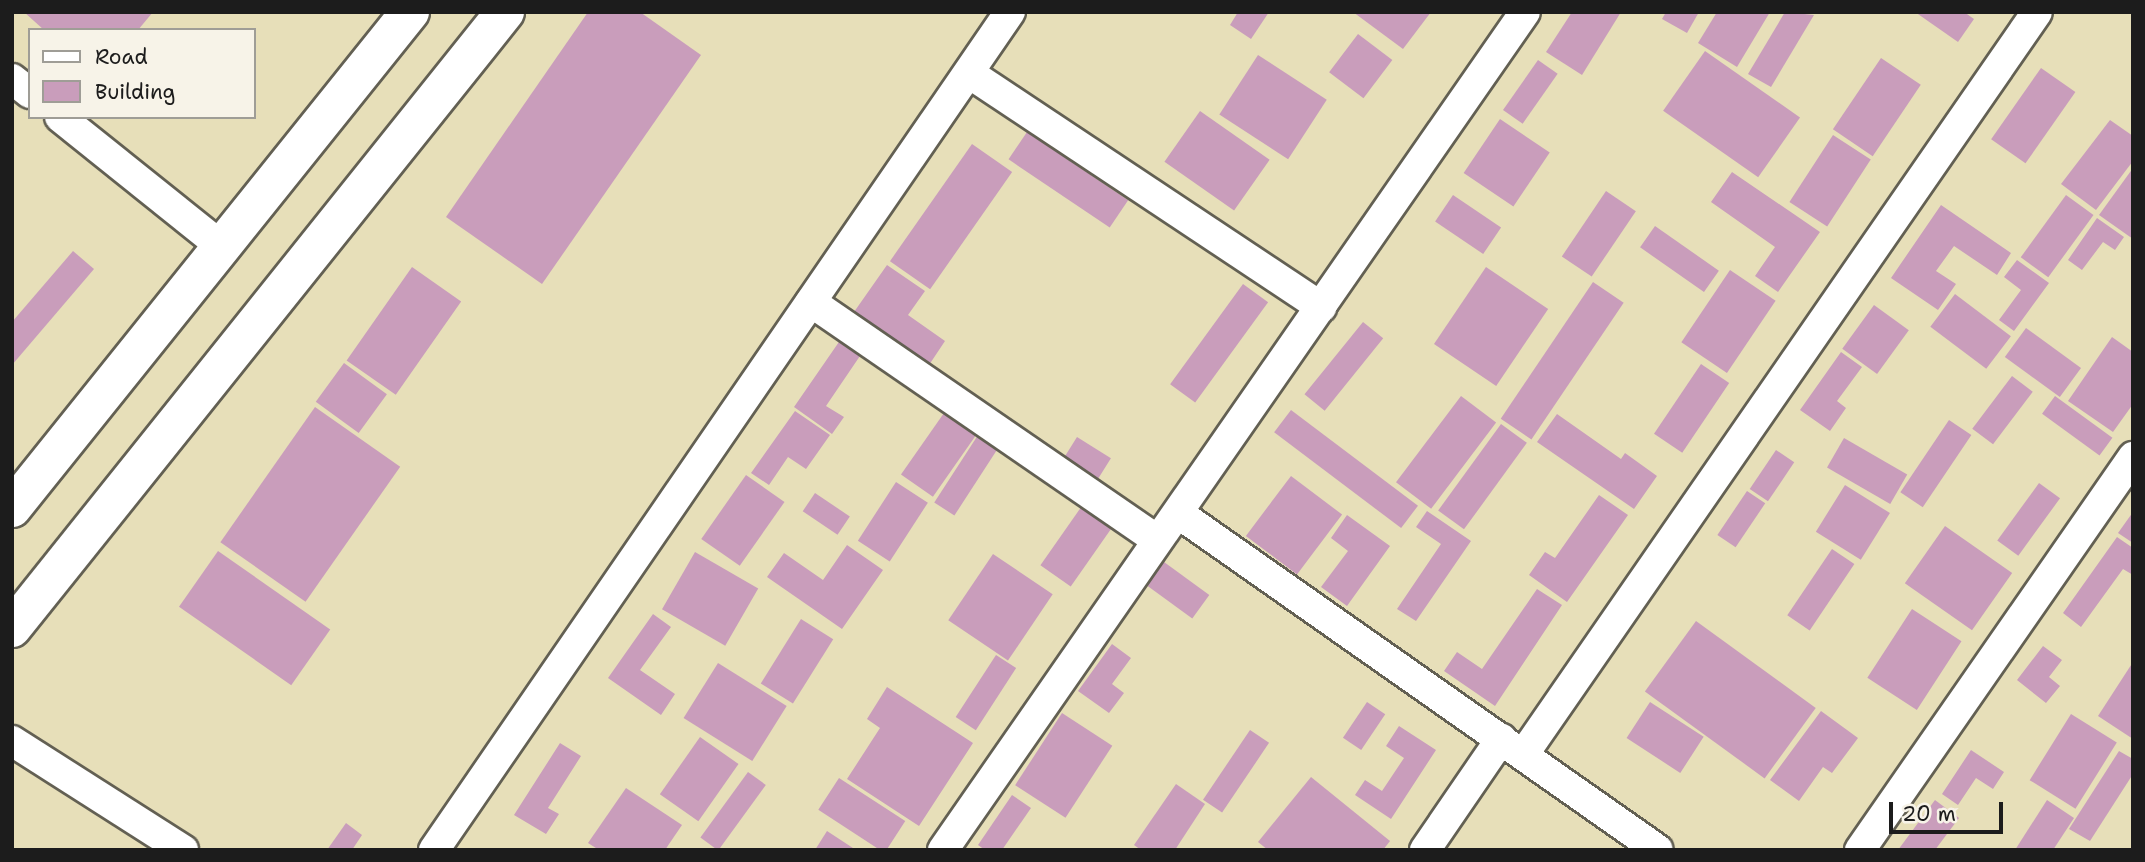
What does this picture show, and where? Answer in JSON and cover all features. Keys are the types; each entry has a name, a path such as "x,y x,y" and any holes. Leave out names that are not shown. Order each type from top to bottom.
{"main road":[{"path":"12,508 410,12"},
{"path":"12,628 505,12"}],"street":[{"path":"434,850 1010,12"},
{"path":"943,850 1525,12"},
{"path":"1425,850 1512,747 2037,12"},
{"path":"969,73 1321,307"},
{"path":"12,79 28,91"},
{"path":"62,119 222,247"},
{"path":"811,302 1157,540"},
{"path":"1860,850 2133,457"},
{"path":"1178,513 1658,850"},
{"path":"12,741 183,850"}],"building":[{"path":"24,12 153,12 140,28 42,28"},
{"path":"588,12 640,12 701,55 542,284 446,217"},
{"path":"1238,12 1269,12 1251,39 1230,25"},
{"path":"1353,12 1431,12 1403,49"},
{"path":"1572,12 1621,12 1582,75 1546,52"},
{"path":"1666,12 1699,12 1687,33 1662,19"},
{"path":"1717,12 1770,12 1737,67 1698,43"},
{"path":"1785,12 1814,15 1771,87 1748,74"},
{"path":"1915,12 1964,12 1974,19 1958,42"},
{"path":"1358,34 1392,60 1363,98 1329,72"},
{"path":"1705,51 1800,118 1758,177 1663,111"},
{"path":"1258,55 1327,100 1288,159 1219,115"},
{"path":"1881,58 1921,85 1873,156 1833,129"},
{"path":"1538,60 1558,74 1523,124 1503,110"},
{"path":"2041,68 2075,92 2026,163 1991,139"},
{"path":"1200,111 1270,160 1234,211 1164,162"},
{"path":"1500,119 1550,153 1513,206 1464,173"},
{"path":"2110,120 2133,136 2133,161 2096,210 2061,184"},
{"path":"1027,132 1128,200 1110,228 1009,159"},
{"path":"1833,135 1871,160 1827,227 1789,202"},
{"path":"972,144 1012,172 930,289 890,261"},
{"path":"2133,168 2133,239 2099,215"},
{"path":"1732,172 1820,232 1778,292 1755,276 1775,247 1711,202"},
{"path":"1606,191 1636,211 1592,277 1562,256"},
{"path":"1453,195 1501,227 1483,254 1435,222"},
{"path":"2066,195 2094,215 2048,277 2021,257"},
{"path":"1941,205 2011,253 1997,275 1954,246 1936,271 1956,284 1938,310 1891,278"},
{"path":"2097,218 2124,237 2115,250 2103,242 2082,270 2068,260"},
{"path":"1655,226 1719,271 1704,292 1640,247"},
{"path":"73,251 94,269 12,365 12,322"},
{"path":"2017,260 2049,283 2014,331 1999,320 2021,290 2004,277"},
{"path":"887,265 925,291 908,315 945,341 929,365 854,312"},
{"path":"412,267 461,301 396,395 347,360"},
{"path":"1486,267 1548,309 1496,386 1434,344"},
{"path":"1730,270 1776,301 1727,373 1681,342"},
{"path":"1593,282 1624,303 1531,439 1501,419"},
{"path":"1243,284 1268,302 1195,403 1170,384"},
{"path":"1955,294 2011,336 1986,369 1930,327"},
{"path":"1874,305 1909,330 1877,374 1842,349"},
{"path":"1363,322 1383,338 1325,411 1304,394"},
{"path":"2026,328 2081,368 2060,397 2005,357"},
{"path":"2112,337 2133,352 2133,404 2113,432 2068,401"},
{"path":"841,339 862,353 826,406 844,417 832,434 794,407"},
{"path":"1841,352 1862,367 1837,401 1846,408 1830,431 1800,410"},
{"path":"344,363 387,394 359,433 316,402"},
{"path":"1701,364 1729,383 1682,453 1654,434"},
{"path":"2012,376 2033,392 1993,444 1972,429"},
{"path":"1461,396 1496,422 1431,509 1396,482"},
{"path":"2055,396 2112,438 2100,456 2042,414"},
{"path":"315,407 400,467 306,602 220,542"},
{"path":"1291,410 1418,506 1401,528 1274,432"},
{"path":"795,411 830,435 806,469 788,457 769,485 751,473"},
{"path":"944,413 976,435 933,497 901,474"},
{"path":"1557,414 1621,459 1625,453 1657,476 1634,509 1537,442"},
{"path":"1949,420 1971,435 1923,507 1900,492"},
{"path":"1501,424 1527,443 1464,529 1438,511"},
{"path":"980,432 1000,445 954,516 934,502"},
{"path":"1077,437 1111,458 1097,480 1063,459"},
{"path":"1844,438 1907,474 1890,504 1827,467"},
{"path":"1776,450 1794,462 1768,501 1750,489"},
{"path":"746,475 785,502 740,566 701,539"},
{"path":"1291,476 1342,515 1297,574 1246,536"},
{"path":"896,482 928,503 890,561 858,541"},
{"path":"2039,483 2060,498 2018,556 1997,540"},
{"path":"1845,485 1890,513 1861,560 1816,532"},
{"path":"1747,491 1765,503 1736,547 1717,535"},
{"path":"815,493 850,516 838,535 803,511"},
{"path":"1599,495 1628,515 1567,602 1529,575 1545,552 1555,558"},
{"path":"1084,503 1114,524 1071,586 1040,565"},
{"path":"1427,511 1471,541 1416,621 1397,609 1441,544 1416,527"},
{"path":"2133,512 2133,543 2118,533"},
{"path":"1347,515 1390,546 1347,606 1321,587 1348,551 1331,538"},
{"path":"1945,526 2012,573 1972,630 1905,583"},
{"path":"2117,537 2133,548 2133,575 2123,569 2081,627 2063,613"},
{"path":"847,545 883,570 842,629 767,577 784,553 823,580"},
{"path":"1832,549 1854,564 1810,630 1787,615"},
{"path":"218,551 330,630 291,685 179,607"},
{"path":"695,552 758,588 725,646 662,609"},
{"path":"993,554 1053,594 1008,661 948,620"},
{"path":"1164,562 1209,595 1192,618 1147,585"},
{"path":"1537,589 1562,605 1495,706 1444,671 1457,652 1482,669"},
{"path":"1912,609 1961,641 1917,710 1867,678"},
{"path":"653,614 671,627 640,670 675,694 661,715 608,678"},
{"path":"801,619 833,639 793,704 761,683"},
{"path":"1696,621 1816,708 1765,778 1645,691"},
{"path":"1112,644 1131,658 1112,684 1124,693 1109,713 1078,691"},
{"path":"2043,646 2062,660 2049,677 2060,686 2046,703 2017,680"},
{"path":"996,655 1016,668 976,730 956,717"},
{"path":"2133,662 2133,739 2098,716"},
{"path":"718,663 787,706 752,761 684,718"},
{"path":"887,687 973,743 919,826 847,779 880,728 867,719"},
{"path":"1367,702 1385,714 1361,750 1343,738"},
{"path":"1650,702 1704,737 1680,773 1627,738"},
{"path":"1821,711 1858,738 1832,773 1823,767 1799,801 1770,780"},
{"path":"1062,713 1112,746 1065,818 1015,785"},
{"path":"2071,714 2117,743 2075,809 2030,780"},
{"path":"1399,726 1436,750 1391,819 1355,795 1365,780 1382,791 1404,758 1386,746"},
{"path":"1250,730 1269,743 1222,813 1203,800"},
{"path":"700,737 739,764 698,821 660,794"},
{"path":"560,743 581,756 548,808 559,814 546,834 514,815"},
{"path":"1971,750 2004,772 1993,789 1976,778 1958,805 1942,794"},
{"path":"2119,751 2133,759 2133,774 2090,841 2069,829"},
{"path":"748,772 766,785 719,850 700,838"},
{"path":"1311,777 1390,841 1383,850 1268,850 1258,842"},
{"path":"839,778 905,821 886,850 880,850 818,810"},
{"path":"1176,784 1205,804 1175,850 1141,850 1134,845"},
{"path":"626,788 682,825 665,850 599,850 588,843"},
{"path":"1012,795 1031,808 1002,850 985,850 978,845"},
{"path":"1935,800 1959,818 1935,850 1898,850"},
{"path":"2047,800 2074,818 2053,850 2015,850"},
{"path":"346,823 362,835 352,850 327,850"},
{"path":"827,831 856,850 815,850"}]}
